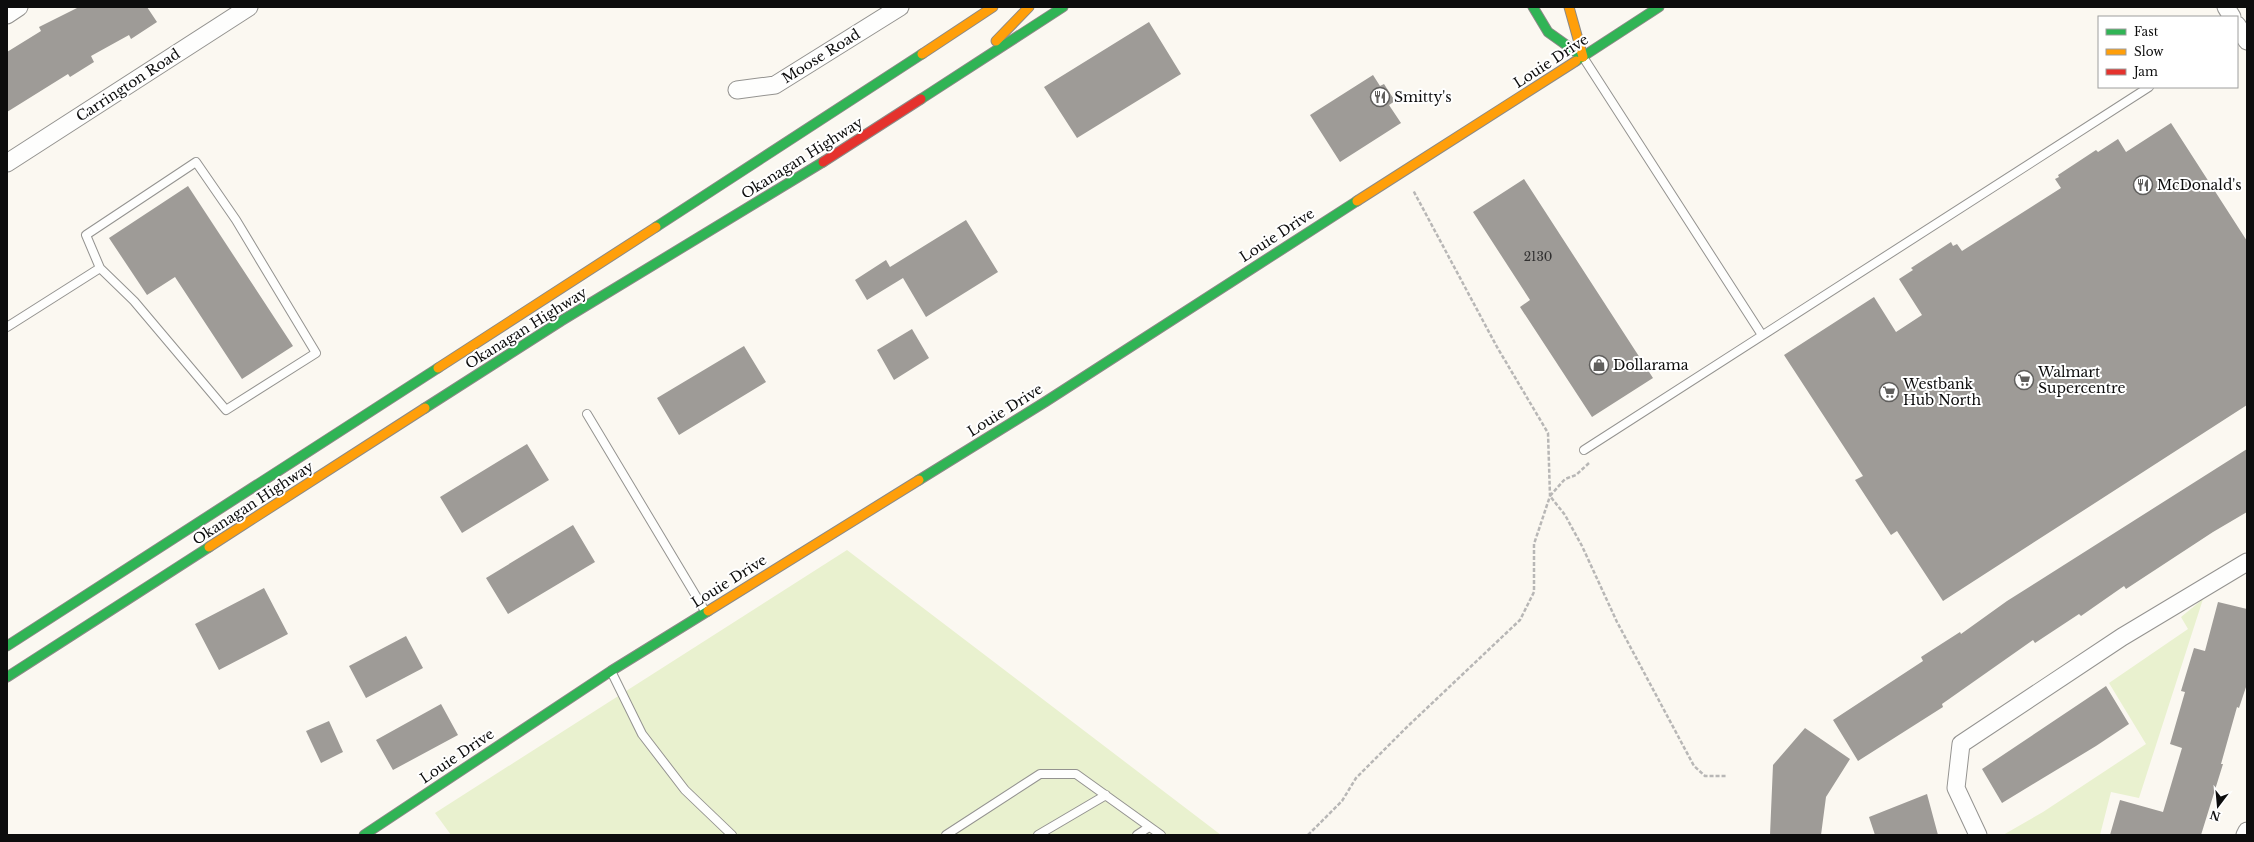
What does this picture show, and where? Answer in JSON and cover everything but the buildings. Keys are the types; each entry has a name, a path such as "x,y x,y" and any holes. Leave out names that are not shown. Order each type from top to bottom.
{"main road":[{"name":"Okanagan Highway","path":"7,646 844,106 993,7"},
{"path":"968,71 1029,7"},
{"name":"Okanagan Highway","path":"7,678 562,321 849,146 968,71 1063,7"},
{"path":"1533,7 1548,32 1583,57"},
{"path":"1569,7 1572,13 1583,57"},
{"name":"Louie Drive","path":"364,835 611,671 1045,402 1659,7"}],"street":[{"path":"7,15 19,7"},
{"name":"Carrington Road","path":"7,163 249,7"},
{"name":"Moose Road","path":"737,90 775,85 900,7"},
{"path":"2226,7 2232,16"},
{"path":"1978,835 1956,788 1961,744 2122,637 2247,562"},
{"path":"2245,835 2247,831"}],"lane":[{"path":"1583,57 1762,335"},
{"path":"1584,450 2147,88"},
{"path":"196,162 236,220 316,352 226,410 134,301 100,268 86,235 196,162"},
{"path":"7,327 100,268"},
{"path":"587,414 706,612"},
{"path":"611,671 642,734 685,790 732,835"},
{"path":"946,835 1040,774 1076,774 1161,835"},
{"path":"1038,835 1106,795"},
{"path":"1137,835 1150,827"}],"path":[{"path":"1308,835 1342,801 1361,773 1408,726 1520,620 1534,592 1534,544 1550,496 1548,433 1497,347 1402,172"},
{"path":"1550,496 1565,479 1576,475 1591,461"},
{"path":"1550,496 1565,515 1582,546 1617,622 1694,766 1705,776 1727,776"}],"green space":[{"path":"847,550 1221,835 451,835 435,813"},
{"path":"2203,599 2139,798 2111,792 2100,835 2003,835 2043,812 2146,744 2109,683 2188,629 2181,617"}],"traffic: fast":[{"path":"921,99 1063,7"},
{"path":"1533,7 1548,32 1583,57"},
{"path":"1576,61 1659,7"},
{"path":"656,227 922,54"},
{"path":"425,408 561,321 823,162"},
{"path":"919,480 1045,402 1357,201"},
{"path":"7,646 438,368"},
{"path":"7,677 209,547"},
{"path":"364,835 611,671 708,611"}],"traffic: slow":[{"path":"922,54 993,7"},
{"path":"996,41 1029,7"},
{"path":"1569,7 1583,57"},
{"path":"1357,201 1576,61"},
{"path":"438,368 656,227"},
{"path":"209,547 425,408"},
{"path":"708,611 919,480"}],"traffic: jam":[{"path":"823,162 921,99"}],"place":[{"name":"Smitty's","path":"1380,97"},
{"name":"McDonald's","path":"2143,185"},
{"name":"Dollarama","path":"1599,365"},
{"name":"Walmart Supercentre","path":"2024,380"},
{"name":"Westbank Hub North","path":"1889,392"}]}
